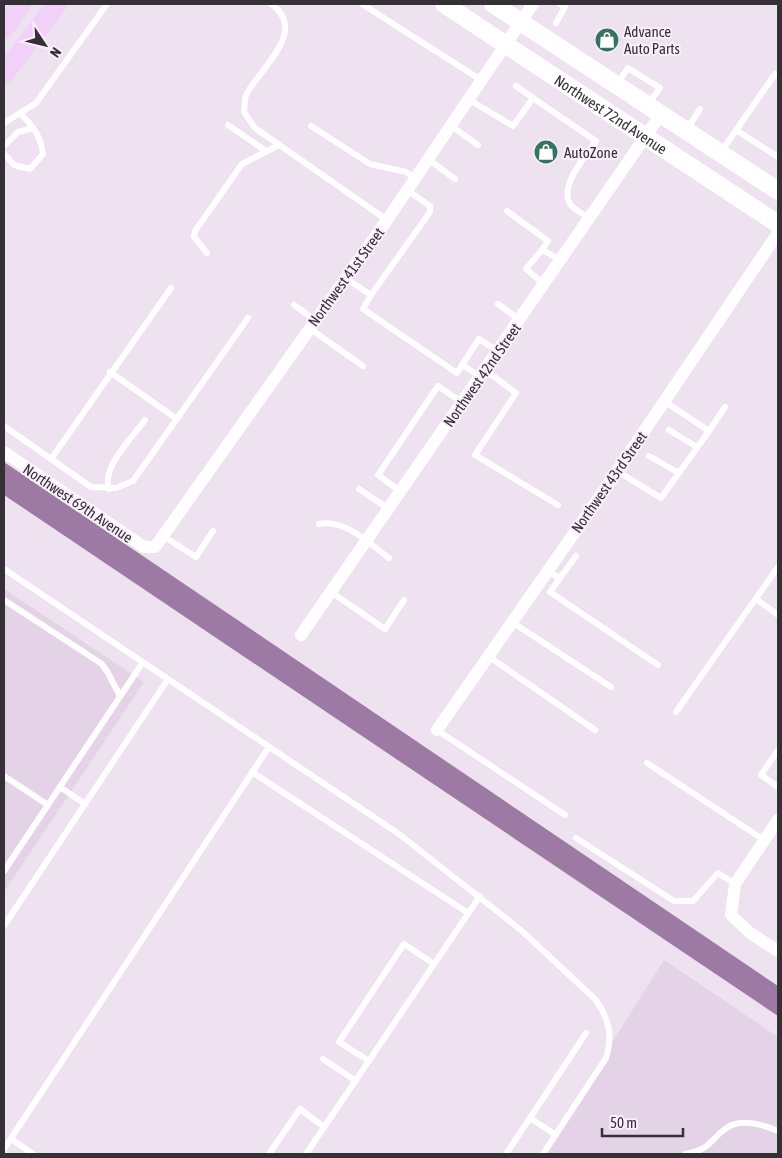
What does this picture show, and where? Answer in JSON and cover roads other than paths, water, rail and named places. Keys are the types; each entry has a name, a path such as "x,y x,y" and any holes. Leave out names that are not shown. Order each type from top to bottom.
{"main road":[{"path":"4,29 21,4"},
{"path":"4,74 57,4"},
{"name":"Northwest 72nd Avenue","path":"444,4 778,224"},
{"name":"Northwest 72nd Avenue","path":"493,4 778,191"}],"street":[{"name":"Northwest 41st Street","path":"155,548 387,220 534,4"},
{"name":"Northwest 42nd Street","path":"302,635 646,136 654,110"},
{"name":"Northwest 43rd Street","path":"437,730 617,471 778,233"},
{"name":"Northwest 69th Avenue","path":"4,452 144,547 155,548"},
{"path":"778,822 735,884 731,915 750,932 778,951"}],"lane":[{"path":"4,123 36,103 107,4"},
{"path":"271,4 284,22 283,42 246,95 244,112 255,128 387,220"},
{"path":"362,4 481,80"},
{"path":"556,22 564,5"},
{"path":"720,153 775,74 778,76"},
{"path":"516,86 596,141 568,184 567,197 571,206 590,218"},
{"path":"468,99 513,126 533,98"},
{"path":"686,130 700,109"},
{"path":"4,154 14,165 30,169 43,154 42,141 20,113"},
{"path":"228,125 266,151"},
{"path":"450,125 478,145"},
{"path":"311,126 370,164 406,172 415,178"},
{"path":"4,146 18,132 33,128"},
{"path":"736,130 778,157"},
{"path":"207,253 194,237 195,231 242,164 279,145"},
{"path":"428,159 455,179"},
{"path":"407,190 430,206 430,212 363,309 457,373 479,339 498,351"},
{"path":"507,211 548,241 526,269 544,284"},
{"path":"542,250 560,260"},
{"path":"345,278 371,295"},
{"path":"51,459 110,372 171,288"},
{"path":"498,304 520,320"},
{"path":"294,305 312,324 363,366"},
{"path":"4,426 90,487 109,489 133,481 248,318"},
{"path":"462,365 483,374 516,393 475,454 558,505"},
{"path":"110,372 177,419"},
{"path":"400,492 378,475 438,386 463,403"},
{"path":"664,401 709,431"},
{"path":"617,471 661,498 725,407"},
{"path":"109,489 107,482 117,456 145,420"},
{"path":"669,430 697,447"},
{"path":"649,456 679,473"},
{"path":"359,489 388,509"},
{"path":"319,524 328,522 342,526 389,558"},
{"path":"163,536 196,557 214,532"},
{"path":"576,556 550,592 658,665"},
{"path":"676,712 778,567"},
{"path":"4,569 399,834 522,930 595,999 607,1018 611,1034 606,1058 543,1154"},
{"path":"547,571 560,578"},
{"path":"331,592 385,630 404,600"},
{"path":"756,599 778,615"},
{"path":"4,600 102,664 120,696"},
{"path":"512,622 611,687"},
{"path":"488,656 595,730"},
{"path":"4,871 142,662"},
{"path":"4,926 168,679"},
{"path":"437,730 565,815"},
{"path":"4,1149 269,747"},
{"path":"778,750 761,775 778,787"},
{"path":"647,763 764,840"},
{"path":"252,772 468,913"},
{"path":"4,776 48,805"},
{"path":"60,787 85,804"},
{"path":"576,838 674,901 693,901 718,873 735,884"},
{"path":"306,1154 480,896"},
{"path":"369,1061 339,1042 404,944 434,964"},
{"path":"506,1154 586,1033"},
{"path":"323,1059 356,1081"},
{"path":"269,1154 300,1110 324,1127"},
{"path":"530,1118 556,1135"},
{"path":"685,1154 705,1148 728,1127 742,1122 778,1131"},
{"path":"10,1139 33,1154"}],"place":[{"name":"Advance Auto Parts","path":"607,40"},
{"name":"AutoZone","path":"546,152"}]}
